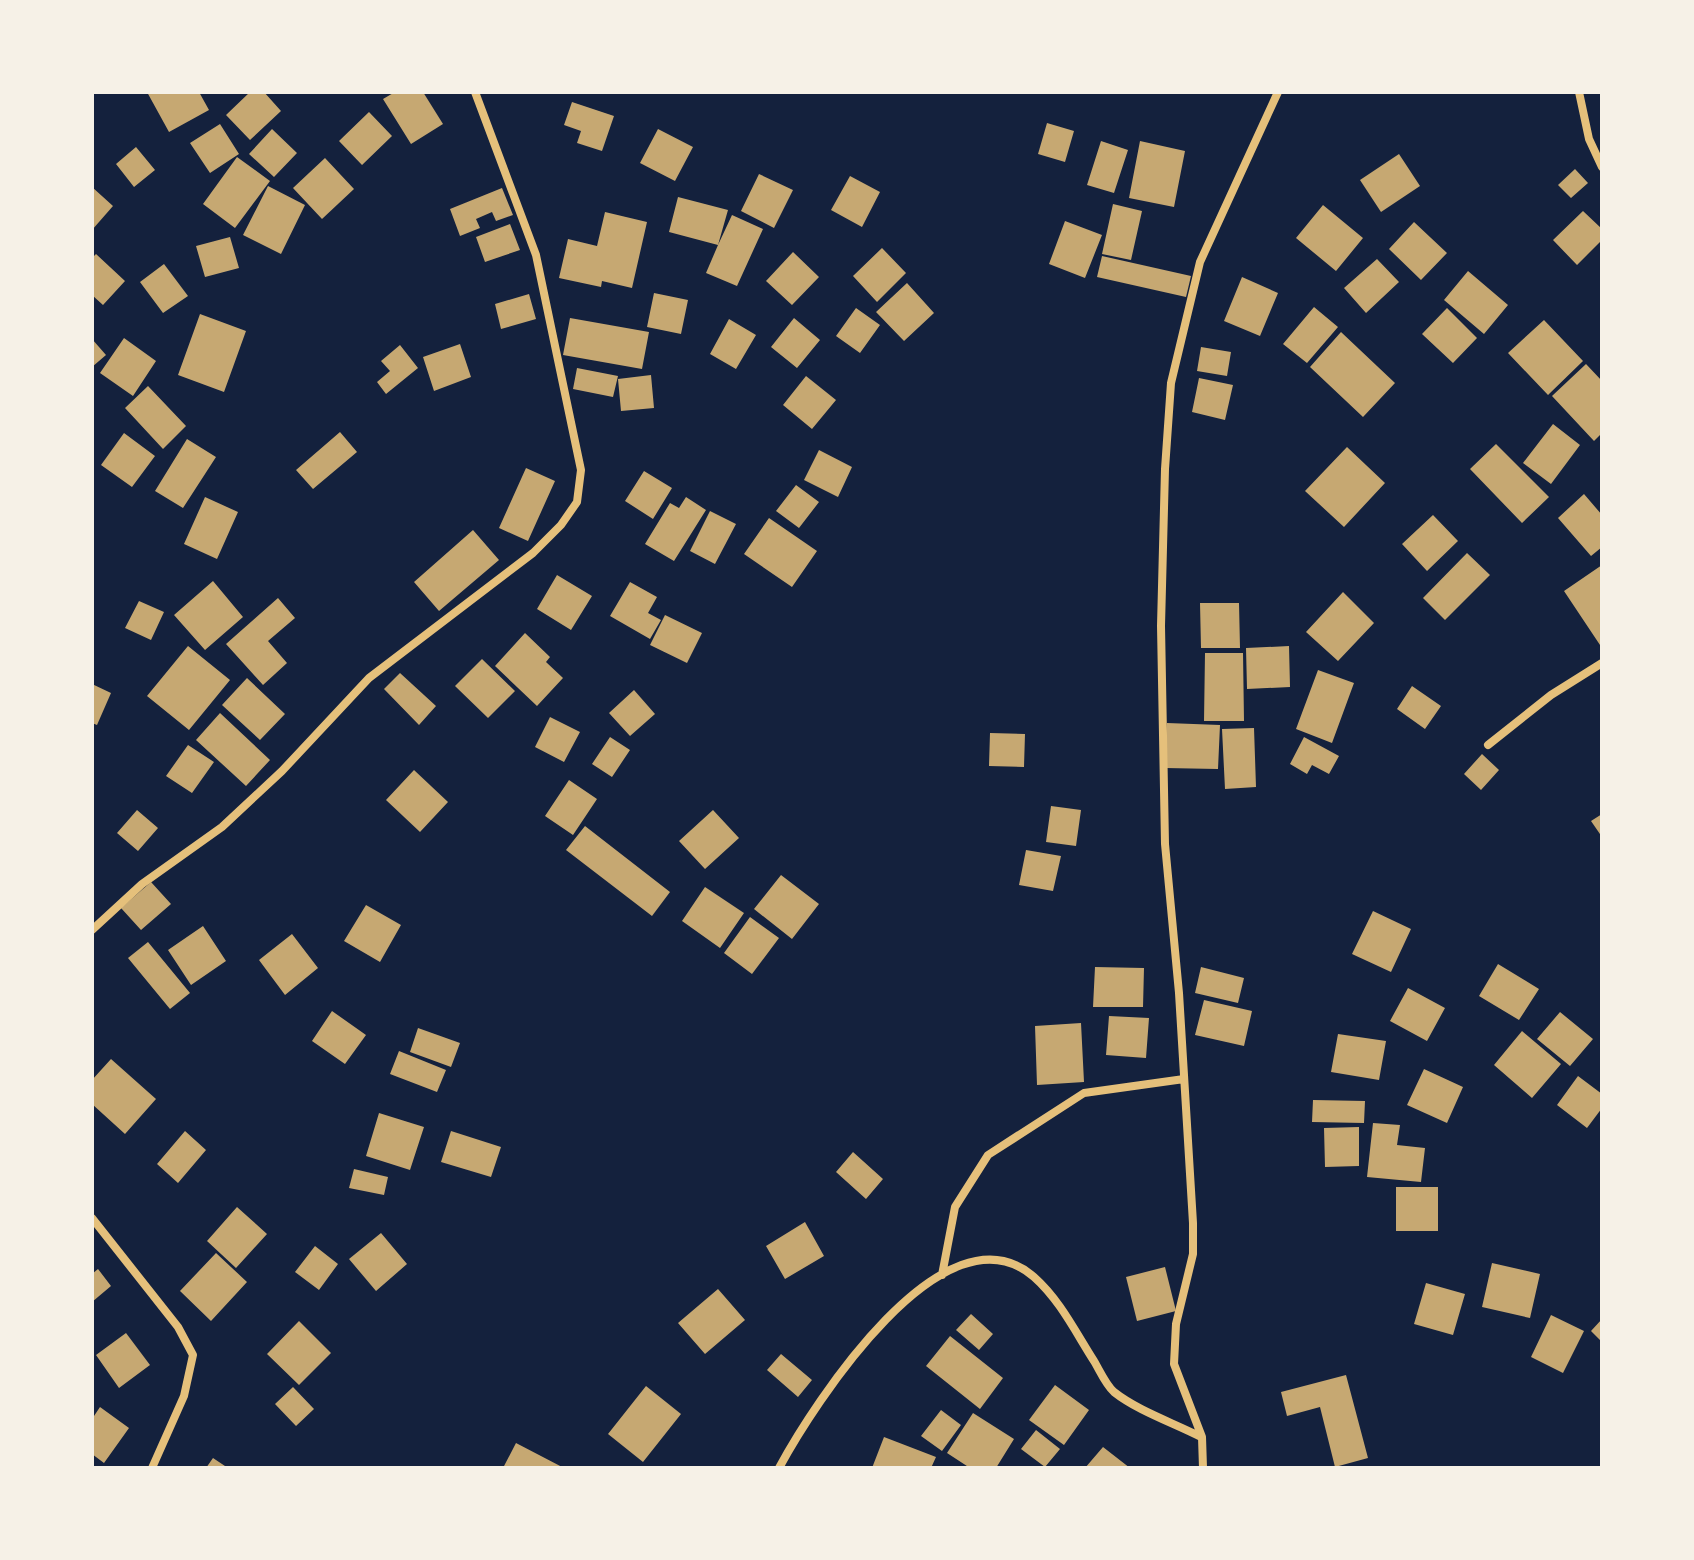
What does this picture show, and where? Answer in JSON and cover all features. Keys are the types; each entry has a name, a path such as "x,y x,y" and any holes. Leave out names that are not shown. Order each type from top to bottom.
{"street":[{"path":"92,930 142,884 222,827 282,771 369,678 533,553 561,525 577,502 581,470 536,255 475,92"},
{"path":"1203,1468 1202,1437 1174,1364 1176,1324 1193,1254 1184,1079 1165,844 1161,626 1171,383 1200,262 1278,92"},
{"path":"1579,92 1589,139 1602,167"},
{"path":"1488,745 1551,695 1602,663"},
{"path":"942,1275 955,1207 988,1155 1084,1093 1184,1079"},
{"path":"92,1218 178,1327 193,1355 184,1396 152,1468"},
{"path":"779,1468 826,1389 894,1311 942,1275 974,1261 996,1259 1021,1267 1056,1301 1113,1391 1202,1437"}],"building":[{"path":"147,92 199,92 209,110 169,132"},
{"path":"250,92 264,92 281,111 250,140 226,115"},
{"path":"395,92 423,92 443,124 411,144 383,99"},
{"path":"572,102 614,116 602,151 577,143 581,131 564,125"},
{"path":"369,112 392,136 362,165 339,141"},
{"path":"1047,123 1074,131 1065,162 1038,154"},
{"path":"220,124 239,154 210,173 190,143"},
{"path":"272,129 297,153 274,177 249,154"},
{"path":"658,129 693,147 675,181 640,163"},
{"path":"1101,141 1128,150 1114,193 1087,185"},
{"path":"1140,141 1185,151 1174,207 1129,198"},
{"path":"136,147 155,170 134,187 116,164"},
{"path":"1399,154 1420,186 1381,212 1360,180"},
{"path":"237,157 270,181 235,228 203,204"},
{"path":"325,158 354,189 322,219 293,188"},
{"path":"1575,169 1588,183 1571,198 1558,185"},
{"path":"759,174 793,190 774,228 741,211"},
{"path":"850,176 880,192 862,227 831,210"},
{"path":"268,186 305,205 281,254 243,235"},
{"path":"92,187 113,206 92,230"},
{"path":"502,188 513,215 496,221 492,212 476,219 480,228 460,236 450,209"},
{"path":"678,197 728,210 718,245 669,232"},
{"path":"1113,204 1142,211 1131,260 1102,254"},
{"path":"1323,205 1363,238 1336,271 1296,238"},
{"path":"1583,211 1602,229 1602,240 1577,265 1553,240"},
{"path":"605,212 647,222 632,288 602,281 601,287 559,278 568,239 597,246"},
{"path":"732,215 763,229 737,286 706,273"},
{"path":"1065,221 1102,235 1085,278 1049,264"},
{"path":"1414,222 1447,253 1421,280 1389,249"},
{"path":"510,224 520,250 485,262 476,237"},
{"path":"230,237 239,268 205,277 196,246"},
{"path":"882,248 906,273 877,302 853,276"},
{"path":"793,252 819,277 792,305 766,281"},
{"path":"96,254 125,281 103,305 92,295 92,258"},
{"path":"1102,256 1191,276 1186,297 1097,277"},
{"path":"1377,259 1399,282 1366,313 1344,288"},
{"path":"164,264 188,296 163,313 140,282"},
{"path":"1468,271 1508,305 1484,334 1444,300"},
{"path":"1242,277 1278,293 1260,336 1224,321"},
{"path":"907,283 934,313 904,341 876,312"},
{"path":"654,293 688,300 681,334 647,327"},
{"path":"529,294 536,319 501,329 495,304"},
{"path":"1314,307 1338,327 1307,363 1283,344"},
{"path":"856,308 880,325 860,353 836,336"},
{"path":"1447,308 1477,338 1453,363 1422,334"},
{"path":"200,314 246,331 224,392 178,375"},
{"path":"570,318 649,332 642,369 563,355"},
{"path":"794,318 820,340 797,368 771,347"},
{"path":"729,319 756,335 736,369 710,354"},
{"path":"1544,320 1583,361 1548,395 1508,353"},
{"path":"1341,332 1395,383 1363,417 1310,367"},
{"path":"124,338 156,361 133,396 100,373"},
{"path":"92,339 106,355 92,367"},
{"path":"460,344 471,377 434,391 423,357"},
{"path":"400,345 418,368 386,394 377,382 390,371 381,361"},
{"path":"1201,347 1231,352 1227,376 1197,371"},
{"path":"1586,364 1602,381 1602,433 1594,441 1552,396"},
{"path":"577,368 618,376 613,397 573,389"},
{"path":"651,375 654,408 621,411 618,379"},
{"path":"806,376 836,400 812,429 783,405"},
{"path":"1199,378 1233,385 1225,420 1192,412"},
{"path":"148,386 186,426 163,449 125,408"},
{"path":"1553,424 1580,445 1551,484 1523,463"},
{"path":"340,432 357,452 313,489 296,470"},
{"path":"124,433 155,456 132,487 101,465"},
{"path":"187,439 216,457 183,508 155,491"},
{"path":"1496,444 1549,497 1522,523 1470,469"},
{"path":"1347,447 1385,483 1344,527 1305,491"},
{"path":"819,450 852,467 838,497 804,480"},
{"path":"526,468 555,481 528,541 499,528"},
{"path":"644,471 672,488 653,519 625,501"},
{"path":"796,485 819,502 799,528 776,511"},
{"path":"1584,494 1602,515 1602,547 1591,556 1558,518"},
{"path":"205,497 238,512 217,559 184,544"},
{"path":"686,497 706,510 674,561 645,544 670,503 679,508"},
{"path":"710,511 736,524 715,564 690,551"},
{"path":"1433,515 1458,541 1427,571 1402,544"},
{"path":"769,518 817,551 792,587 744,554"},
{"path":"473,530 499,560 439,611 414,582"},
{"path":"1467,553 1490,575 1445,620 1423,598"},
{"path":"1602,565 1602,648 1564,591"},
{"path":"557,575 592,596 571,630 537,609"},
{"path":"213,581 243,617 205,650 174,615"},
{"path":"630,582 657,597 648,613 661,620 650,639 610,616"},
{"path":"1343,592 1374,623 1338,661 1306,632"},
{"path":"278,598 295,618 268,641 287,663 263,685 226,644"},
{"path":"139,601 164,612 151,640 125,628"},
{"path":"1200,603 1239,603 1240,648 1201,648"},
{"path":"665,615 702,633 687,663 650,645"},
{"path":"525,633 550,657 546,662 563,678 537,706 495,666"},
{"path":"188,646 230,680 189,730 147,696"},
{"path":"1289,646 1290,687 1247,689 1246,648"},
{"path":"1205,653 1243,653 1244,721 1204,721"},
{"path":"482,659 515,691 488,718 455,686"},
{"path":"1318,670 1354,683 1332,743 1296,729"},
{"path":"400,673 436,706 419,725 384,689"},
{"path":"247,678 285,714 260,740 222,705"},
{"path":"92,684 111,693 97,725 92,723"},
{"path":"1412,686 1441,706 1425,729 1397,709"},
{"path":"634,690 655,714 630,736 609,713"},
{"path":"220,713 270,760 246,786 196,740"},
{"path":"550,717 580,732 564,762 535,747"},
{"path":"1167,723 1220,725 1218,769 1165,768"},
{"path":"1254,728 1256,787 1225,789 1222,729"},
{"path":"990,733 1025,734 1024,767 989,766"},
{"path":"610,737 630,750 612,777 592,764"},
{"path":"1304,737 1339,756 1329,774 1312,765 1307,774 1290,764"},
{"path":"188,745 214,762 192,793 166,776"},
{"path":"1482,754 1499,770 1481,790 1464,774"},
{"path":"414,770 448,802 420,832 386,800"},
{"path":"569,780 597,799 573,835 545,816"},
{"path":"1051,806 1081,810 1076,846 1046,842"},
{"path":"137,810 158,828 138,851 117,833"},
{"path":"713,810 739,838 705,869 679,841"},
{"path":"1602,814 1602,837 1591,821"},
{"path":"585,826 670,892 652,916 566,850"},
{"path":"1026,850 1061,856 1053,891 1019,885"},
{"path":"781,875 819,904 792,939 754,909"},
{"path":"151,882 171,904 141,930 121,908"},
{"path":"705,887 744,913 720,948 682,921"},
{"path":"366,905 401,925 380,962 344,941"},
{"path":"1373,911 1411,929 1391,972 1352,954"},
{"path":"750,917 779,938 752,974 724,953"},
{"path":"203,926 226,961 191,985 168,950"},
{"path":"292,934 318,968 285,995 259,960"},
{"path":"148,942 190,993 170,1009 128,958"},
{"path":"1498,964 1539,989 1519,1020 1479,996"},
{"path":"1095,967 1144,968 1143,1007 1093,1007"},
{"path":"1201,967 1244,978 1238,1003 1195,993"},
{"path":"1408,988 1445,1008 1427,1041 1390,1021"},
{"path":"1204,1000 1252,1011 1244,1046 1195,1035"},
{"path":"332,1011 366,1035 345,1064 312,1041"},
{"path":"1560,1012 1593,1039 1570,1066 1537,1039"},
{"path":"1109,1016 1149,1018 1146,1058 1106,1055"},
{"path":"1081,1023 1084,1082 1037,1085 1035,1026"},
{"path":"418,1028 460,1043 451,1067 410,1052"},
{"path":"1522,1031 1561,1064 1532,1098 1494,1065"},
{"path":"1338,1034 1386,1041 1379,1080 1331,1072"},
{"path":"399,1051 446,1070 437,1092 390,1074"},
{"path":"111,1059 156,1099 125,1134 92,1104 92,1080"},
{"path":"1424,1069 1463,1087 1447,1123 1407,1105"},
{"path":"1578,1076 1602,1094 1602,1108 1587,1128 1557,1105"},
{"path":"1313,1100 1365,1101 1364,1123 1312,1122"},
{"path":"379,1113 424,1127 410,1170 366,1156"},
{"path":"1373,1123 1400,1125 1397,1145 1425,1148 1421,1182 1367,1177"},
{"path":"1359,1127 1359,1166 1325,1167 1324,1128"},
{"path":"185,1131 206,1150 178,1183 157,1164"},
{"path":"451,1131 501,1147 491,1177 441,1162"},
{"path":"853,1152 883,1179 866,1199 836,1172"},
{"path":"354,1169 388,1177 384,1195 349,1188"},
{"path":"1396,1187 1438,1187 1438,1231 1396,1231"},
{"path":"237,1207 267,1234 236,1268 207,1241"},
{"path":"805,1222 824,1256 785,1279 766,1246"},
{"path":"381,1233 407,1264 376,1291 349,1259"},
{"path":"315,1246 338,1264 319,1290 295,1272"},
{"path":"216,1253 247,1282 211,1321 180,1291"},
{"path":"1492,1263 1540,1274 1530,1318 1482,1307"},
{"path":"1165,1267 1176,1311 1137,1321 1126,1277"},
{"path":"98,1269 111,1286 92,1302 92,1274"},
{"path":"1426,1283 1465,1294 1453,1335 1414,1324"},
{"path":"718,1289 745,1320 705,1354 678,1323"},
{"path":"971,1314 993,1334 979,1350 956,1330"},
{"path":"1551,1315 1584,1331 1563,1373 1531,1357"},
{"path":"1602,1319 1602,1342 1591,1331"},
{"path":"299,1321 331,1353 299,1385 267,1354"},
{"path":"126,1333 150,1365 119,1388 96,1355"},
{"path":"950,1336 1003,1378 980,1409 926,1366"},
{"path":"781,1354 812,1380 798,1397 767,1370"},
{"path":"1346,1375 1368,1458 1335,1467 1320,1407 1287,1416 1281,1392"},
{"path":"1055,1385 1089,1410 1064,1445 1029,1420"},
{"path":"646,1386 681,1414 643,1462 608,1434"},
{"path":"293,1387 314,1409 296,1426 275,1404"},
{"path":"100,1407 129,1428 104,1463 92,1454 92,1419"},
{"path":"941,1410 961,1425 942,1451 921,1436"},
{"path":"973,1413 1014,1439 996,1468 970,1468 947,1453"},
{"path":"1036,1430 1060,1449 1045,1467 1021,1449"},
{"path":"884,1437 936,1457 931,1468 872,1468"},
{"path":"516,1443 564,1468 503,1468"},
{"path":"1103,1447 1130,1468 1085,1468"},
{"path":"213,1458 228,1468 206,1468"}]}
